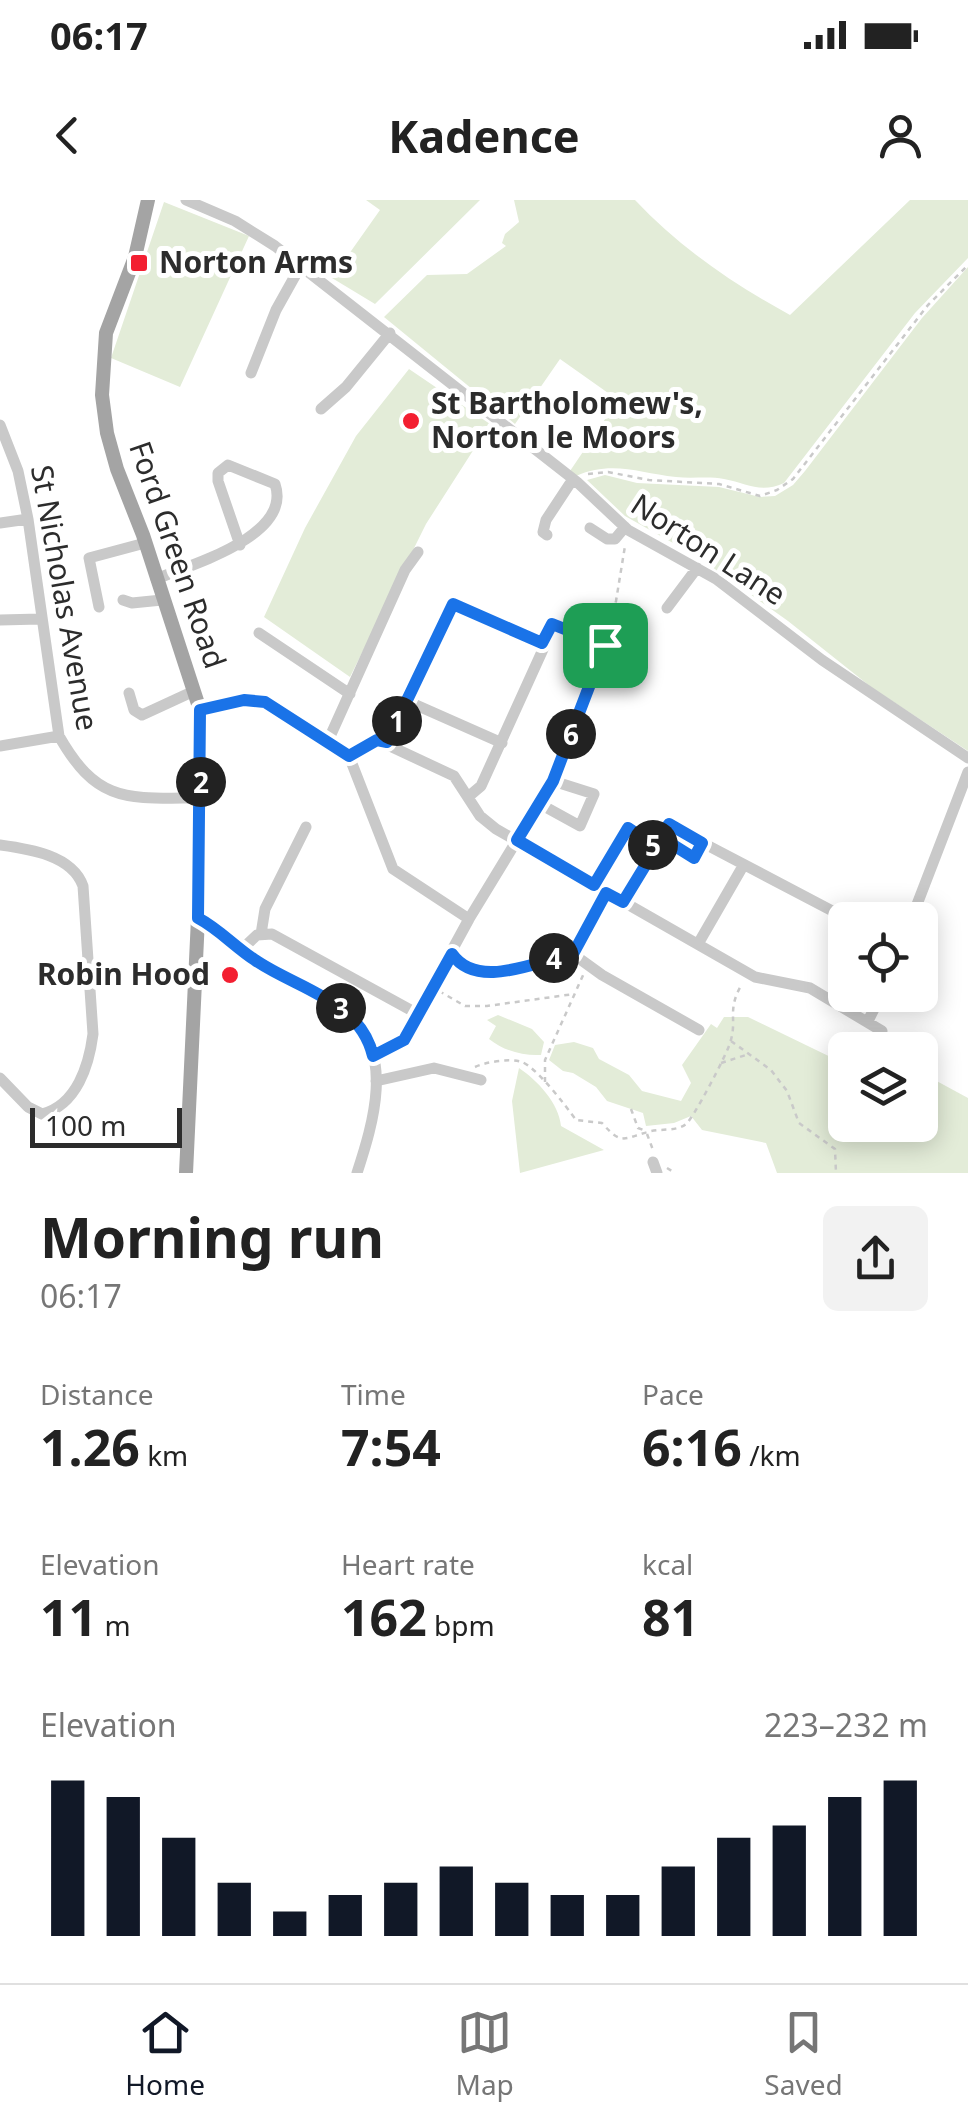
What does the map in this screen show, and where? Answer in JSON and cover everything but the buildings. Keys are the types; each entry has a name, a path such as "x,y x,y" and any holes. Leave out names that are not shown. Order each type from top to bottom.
{"main road":[{"name":"Ford Green Road","path":"148,200 135,257 106,333 102,360 107,433 117,470 200,710 198,918 186,1173"}],"street":[{"name":"Norton Lane","path":"186,200 235,221 275,246 575,481 626,529 731,589 822,660 968,758"},
{"path":"252,373 276,310 300,267"},
{"path":"321,408 346,387 390,333"},
{"name":"St Nicholas Avenue","path":"0,424 18,471 28,519 59,736 74,762 102,788 130,798 201,798"},
{"path":"156,578 240,545 258,532 271,512 278,490 275,484 228,465 218,473 218,481 240,545"},
{"path":"547,536 543,532 546,520 575,481"},
{"path":"0,523 28,519"},
{"path":"590,528 606,539 614,539 626,529"},
{"path":"100,607 89,558 145,543"},
{"path":"328,741 405,570 418,552"},
{"path":"668,608 697,568"},
{"path":"123,600 162,600"},
{"path":"387,742 453,604 545,644 481,786 468,797"},
{"path":"0,620 40,618"},
{"path":"259,633 350,694"},
{"path":"129,692 134,710 142,715 194,691"},
{"path":"200,710 244,700 265,702 349,756 393,869 469,918"},
{"path":"407,701 502,743"},
{"path":"0,746 59,736"},
{"path":"349,756 377,740 454,776 480,816 517,840 750,973 810,988 882,1032"},
{"path":"918,902 968,772"},
{"path":"373,1056 404,1040 469,918 553,781 594,794 580,826 540,804"},
{"path":"261,934 265,908 306,828"},
{"path":"594,885 628,828 659,843 623,902"},
{"path":"702,843 828,909"},
{"path":"0,846 50,856 79,873 93,1034 80,1083 63,1104 50,1112 42,1114 28,1107 0,1078"},
{"path":"698,944 743,866"},
{"path":"452,954 464,966 488,975 573,954 606,893"},
{"path":"198,918 241,950 347,1012 365,1034 373,1056 376,1101 357,1173"},
{"path":"241,950 261,934 272,934 418,1014"},
{"path":"573,954 699,1030"},
{"path":"868,1020 872,1012"},
{"path":"376,1082 434,1068 481,1080"}],"path":[{"path":"575,481 589,474 608,472 649,480 719,484 760,496 778,490 792,479 928,305 968,265"},
{"path":"553,781 605,645 626,529"},
{"path":"542,643 552,624 605,645"},
{"path":"669,824 702,843 694,858 659,843 669,824"},
{"path":"545,1083 545,1060 588,965"},
{"path":"460,1074 481,1064 522,1062 576,1120 602,1123 613,1135 624,1139 684,1126 732,1041 732,1000 750,973"},
{"path":"434,988 465,1006 574,994"},
{"path":"732,1041 772,1070 799,1124 834,1149 836,1173"},
{"path":"720,1064 748,1054"},
{"path":"631,1109 638,1128 647,1132"},
{"path":"647,1132 656,1168"}],"green space":[{"path":"366,200 480,200 375,304 332,278 380,210"},
{"path":"514,200 635,200 708,264 790,315 910,200 968,200 968,258 915,313 784,483 761,488 718,478 676,477 614,468 576,476 570,471 618,400 560,359 515,424 384,317 427,275 467,274 506,246 502,243 505,234 519,222"},
{"path":"164,202 249,236 180,387 111,358"},
{"path":"968,267 968,751 871,687 698,557 625,516 587,480 605,475 637,483 719,487 760,497 775,496 793,485 805,471 922,318"},
{"path":"409,369 490,424 426,524 350,677 264,617 305,528 356,436"},
{"path":"498,1015 532,1029 544,1042 541,1055 514,1052 489,1039 496,1026 487,1020"},
{"path":"724,1017 748,1017 828,1056 828,1142 938,1142 938,1082 968,1098 968,1173 777,1173 766,1143 702,1130 691,1116 674,1123 646,1126 643,1113 607,1101 596,1087 549,1060 555,1045 574,1042 593,1048 599,1059 629,1075 642,1091 681,1101 691,1083 682,1065 711,1024 717,1028"},
{"path":"519,1068 546,1093 561,1126 604,1150 520,1173 512,1101"}],"place":[{"name":"Norton Arms","path":"139,263"},
{"name":"St Bartholomew's, Norton le Moors","path":"411,421"},
{"name":"Robin Hood","path":"230,975"}],"route":[{"path":"453,604 542,643 552,624 605,645 553,781 517,840 594,885 628,828 656,847 669,824 702,843 694,858 662,838 623,902 606,893 573,954 488,975 464,966 452,954 404,1040 373,1056 365,1034 347,1012 265,967 198,918 200,710 244,700 265,702 349,756 377,740 387,742 453,604"}]}
